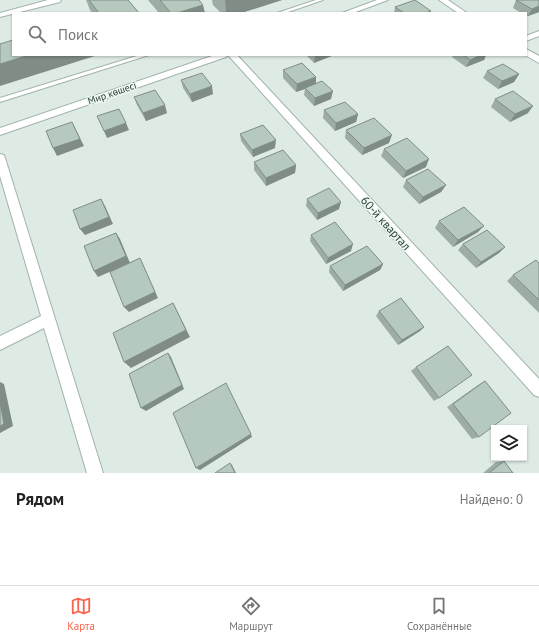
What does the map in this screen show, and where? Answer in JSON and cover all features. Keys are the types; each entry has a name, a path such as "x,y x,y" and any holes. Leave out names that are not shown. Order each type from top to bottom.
{"street":[{"path":"14,12 57,0"},
{"path":"349,12 384,0"},
{"path":"443,0 461,12"},
{"path":"0,16 12,13"},
{"path":"527,39 539,33"},
{"path":"527,53 539,60"},
{"name":"Мир көшесі","path":"0,132 220,56"},
{"name":"60-й квартал","path":"233,56 539,390"},
{"path":"0,158 95,473"},
{"path":"0,343 49,320"}],"lane":[{"path":"283,12 320,0"},
{"path":"0,100 143,56"}],"building":[{"path":"89,0 128,0 138,12 98,12"},
{"path":"160,0 199,0 203,5 180,12 170,12"},
{"path":"415,0 431,11 402,12 395,7"},
{"path":"516,0 539,0 539,6 532,9"},
{"path":"12,40 12,56 26,56 0,64 0,44"},
{"path":"465,56 479,56 470,60"},
{"path":"302,63 316,77 297,84 283,70"},
{"path":"503,64 519,74 502,81 487,71"},
{"path":"202,73 212,86 190,94 181,80"},
{"path":"322,81 333,91 315,98 305,88"},
{"path":"155,90 165,105 143,113 134,97"},
{"path":"513,91 533,106 515,114 495,99"},
{"path":"345,102 358,114 336,123 324,110"},
{"path":"119,109 126,123 104,131 97,116"},
{"path":"374,118 392,135 364,148 346,130"},
{"path":"72,122 80,139 53,148 46,131"},
{"path":"263,125 276,140 252,150 240,134"},
{"path":"407,138 429,159 406,171 384,149"},
{"path":"283,150 296,165 266,178 254,162"},
{"path":"428,169 446,185 423,197 406,180"},
{"path":"329,188 341,202 318,213 307,199"},
{"path":"101,199 109,217 80,229 73,210"},
{"path":"464,207 484,226 458,240 439,221"},
{"path":"335,222 353,244 328,258 311,235"},
{"path":"487,230 505,247 481,262 463,244"},
{"path":"116,233 126,256 94,271 84,246"},
{"path":"367,246 383,264 345,285 330,266"},
{"path":"140,258 155,292 124,307 110,272"},
{"path":"536,260 539,263 539,300 513,275"},
{"path":"401,298 424,327 402,340 379,311"},
{"path":"173,303 186,330 124,362 113,333"},
{"path":"448,346 472,375 439,398 416,367"},
{"path":"168,353 182,385 141,408 129,374"},
{"path":"485,381 511,413 495,425 491,425 491,428 479,437 453,404"},
{"path":"226,383 251,434 196,468 173,413"},
{"path":"0,402 4,424 0,426"},
{"path":"504,461 513,473 489,473"},
{"path":"230,463 235,473 215,473"}]}
